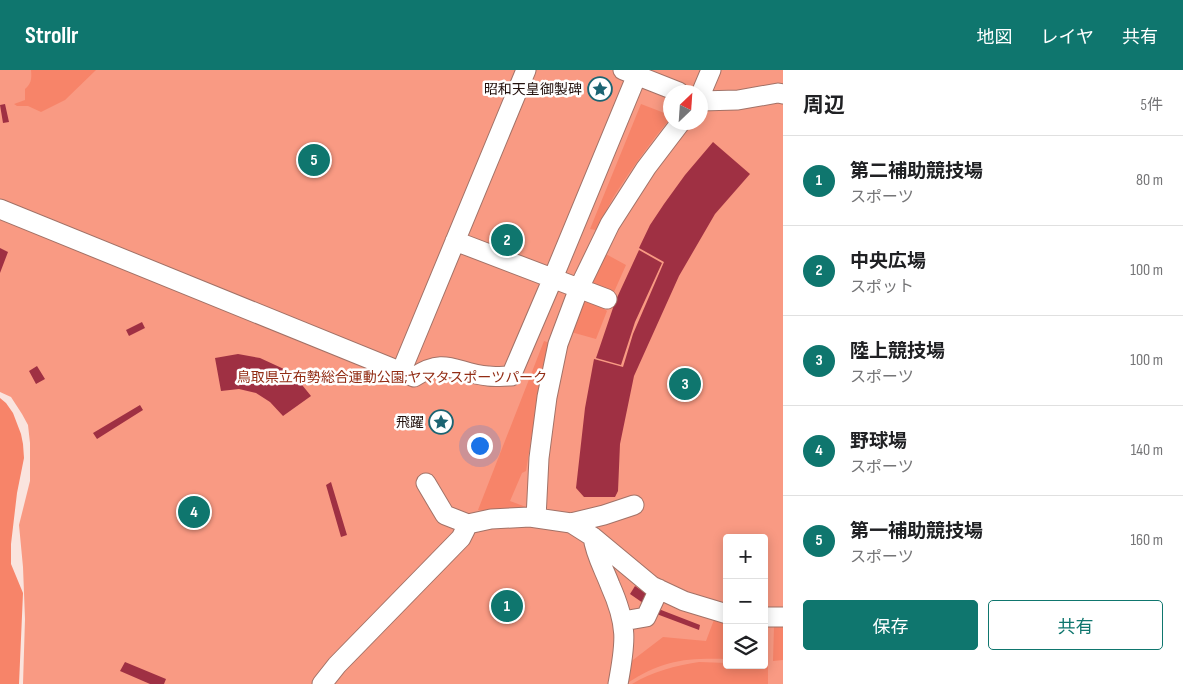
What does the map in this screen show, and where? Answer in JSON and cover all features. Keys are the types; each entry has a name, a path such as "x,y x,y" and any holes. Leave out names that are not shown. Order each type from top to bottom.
{"street":[{"path":"401,372 526,70"},
{"path":"705,85 711,70"},
{"path":"0,210 414,377 436,366 450,366 488,376 511,376 554,278 633,72 663,85"},
{"path":"708,101 738,100 778,93 783,94"},
{"path":"536,518 539,458 547,397 558,344 579,288 610,224 646,168 675,130"},
{"path":"455,241 607,299"},
{"path":"426,484 445,514 468,524 530,517 571,523 604,515 634,504"},
{"path":"571,523 593,537 652,586 684,601 723,613"},
{"path":"322,684 337,665 461,538 468,524"},
{"path":"593,537 595,550 616,599 623,621 625,638 618,684"},
{"path":"623,621 646,617 659,589"},
{"path":"768,618 783,617"}],"green space":[{"name":"鳥取県立布勢総合運動公園;ヤマタスポーツパーク","path":"0,70 783,70 783,684 23,684 25,619 19,525 30,481 30,443 28,425 11,397 0,392"}],"shaded area":[{"path":"31,70 96,70 65,100 41,112 28,106 17,106 14,104 25,100 25,89 31,81"},
{"path":"641,104 663,112 663,128 613,197 596,230 590,229"},
{"path":"604,253 626,265 614,292 597,291 590,288 593,282 591,281"},
{"path":"585,297 596,302 607,311 596,339 571,332"},
{"path":"544,341 550,343 542,370 526,471 522,473 510,501 526,507 487,511 478,510"},
{"path":"0,398 13,413 21,434 24,458 17,493 11,544 11,564 23,593 19,684 0,684"},
{"path":"715,617 723,619 723,659 698,659 674,662 651,670 626,684 629,663 663,637 706,641"},
{"path":"783,624 783,660 773,661 774,625"},
{"path":"699,662 723,663 723,669 768,669 768,684 632,684 648,676 681,665"}],"building":[{"path":"5,104 9,122 3,123 0,105"},
{"path":"713,142 750,174 715,214 679,276 634,376 620,444 618,491 615,497 584,497 576,488 585,408 594,359 623,367 633,334 664,262 639,248 650,225 664,204 685,175"},
{"path":"0,248 8,252 0,273"},
{"path":"639,250 662,263 635,322 621,365 596,358 615,302"},
{"path":"142,322 145,328 129,336 126,330"},
{"path":"238,354 260,358 286,370 294,375 311,396 283,416 270,402 256,393 239,389 221,391 215,358"},
{"path":"37,366 45,379 36,384 29,371"},
{"path":"140,405 143,410 97,439 93,433"},
{"path":"331,482 347,535 341,537 326,485"},
{"path":"635,586 648,595 643,603 630,594"},
{"path":"656,608 700,625 699,630 654,613"},
{"path":"125,662 166,679 164,684 150,684 120,671"}],"place":[{"name":"昭和天皇御製碑","path":"600,89"},
{"name":"第一補助競技場","path":"314,160"},
{"name":"中央広場","path":"507,240"},
{"name":"陸上競技場","path":"685,384"},
{"name":"飛躍","path":"441,422"},
{"name":"野球場","path":"194,512"},
{"name":"第二補助競技場","path":"507,606"}]}
